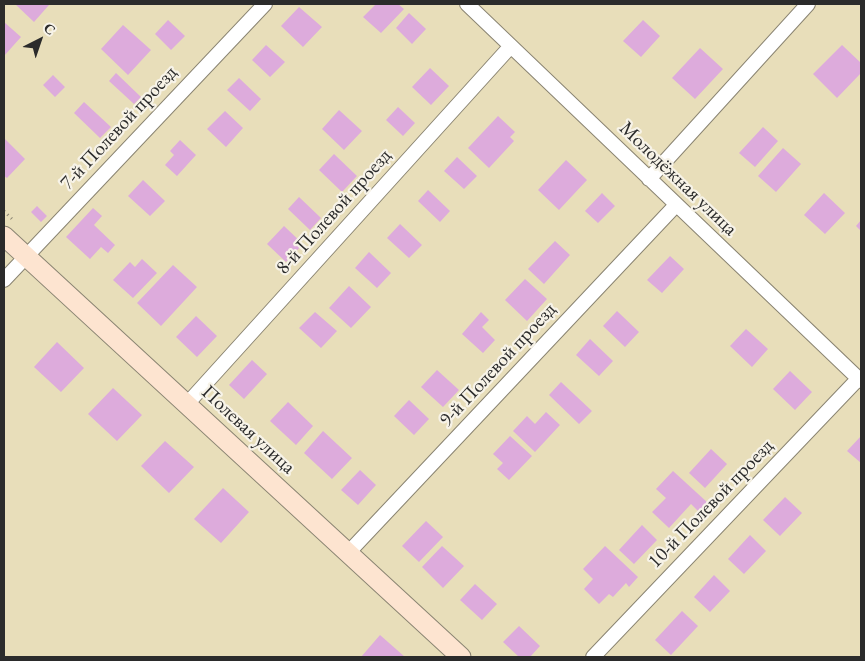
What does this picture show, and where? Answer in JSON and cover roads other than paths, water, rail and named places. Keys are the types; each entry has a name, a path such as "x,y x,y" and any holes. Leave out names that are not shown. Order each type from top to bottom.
{"street":[{"name":"7-й Полевой проезд","path":"4,280 264,4"},
{"name":"Молодёжная улица","path":"467,4 860,380"},
{"path":"649,178 808,4"},
{"name":"8-й Полевой проезд","path":"187,404 510,47"},
{"name":"9-й Полевой проезд","path":"348,553 676,205"},
{"name":"Полевая улица","path":"4,236 461,657"},
{"name":"10-й Полевой проезд","path":"593,657 860,380"}]}
